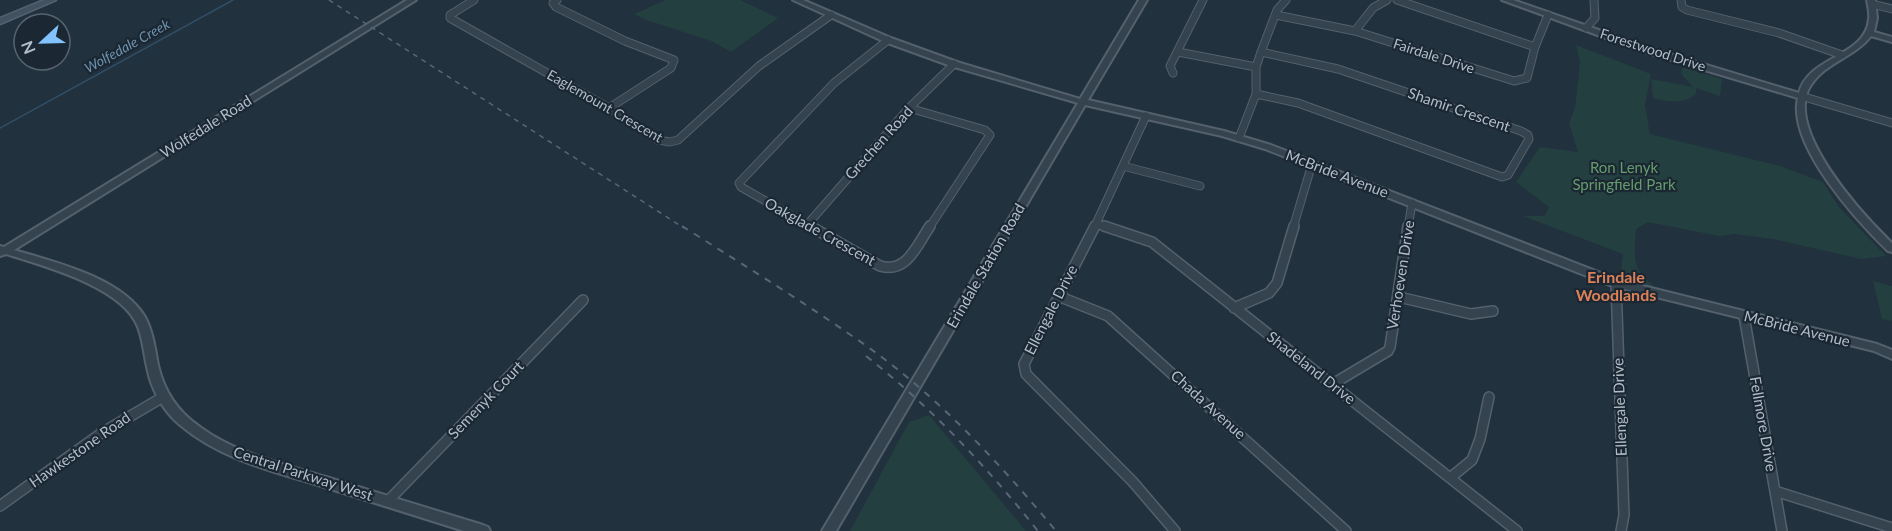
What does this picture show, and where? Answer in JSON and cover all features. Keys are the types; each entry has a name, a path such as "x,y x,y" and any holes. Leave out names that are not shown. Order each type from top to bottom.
{"main road":[{"path":"0,21 40,0"},
{"path":"23,10 52,0"}],"street":[{"name":"Wolfedale Road","path":"2,251 412,0"},
{"name":"Eaglemount Crescent","path":"474,0 450,18 609,108 658,140 670,142 678,140 759,66 831,15"},
{"path":"557,0 554,4 565,12 625,41 674,60 671,68 609,108"},
{"name":"McBride Avenue","path":"797,0 888,40 954,64 1083,102 1239,138 1312,164 1616,283 1744,316 1892,350"},
{"name":"Erindale Station Road","path":"829,531 1143,0"},
{"path":"1173,73 1170,66 1203,0"},
{"path":"1239,138 1256,94 1256,67 1261,52 1276,15 1286,0"},
{"path":"1355,31 1365,16 1381,2 1388,0"},
{"path":"1397,0 1499,37 1535,47"},
{"name":"Forestwood Drive","path":"1506,0 1644,49 1801,96"},
{"path":"1586,28 1595,18 1594,0"},
{"path":"1681,0 1682,7 1687,10 1779,33 1842,56"},
{"path":"1871,2 1892,9"},
{"path":"1871,2 1875,15 1870,33 1857,47 1812,77 1801,96 1800,114 1813,149 1853,207 1891,247"},
{"name":"Fairdale Drive","path":"1276,15 1355,31 1514,81 1527,78 1535,47 1548,15"},
{"path":"1870,33 1892,40"},
{"name":"Oakglade Crescent","path":"888,40 834,83 739,183 746,191 891,270 907,261 990,135 985,130 909,108"},
{"path":"1178,52 1256,67"},
{"name":"Shamir Crescent","path":"1256,94 1298,103 1502,177 1508,175 1529,139 1528,135 1521,131 1338,69 1261,52"},
{"name":"Grechen Road","path":"807,225 909,108 954,64"},
{"path":"1801,96 1892,123"},
{"name":"Ellengale Drive","path":"1146,116 1096,224 1024,364 1026,374 1133,482 1175,531"},
{"path":"1234,308 1269,293 1277,283 1312,164"},
{"path":"1122,166 1200,186"},
{"name":"Verhoeven Drive","path":"1331,385 1388,351 1399,297 1412,203"},
{"name":"Shadeland Drive","path":"1096,224 1152,242 1516,531"},
{"name":"Central Parkway West","path":"2,251 95,283 128,304 144,327 156,379 163,397 178,416 199,434 229,451 483,531"},
{"name":"Ellengale Drive","path":"1616,283 1624,515 1621,531"},
{"name":"Chada Avenue","path":"1058,296 1107,316 1229,423 1346,531"},
{"path":"1399,297 1471,314 1493,311"},
{"name":"Semenyk Court","path":"388,501 583,300"},
{"name":"Fellmore Drive","path":"1744,316 1782,531"},
{"name":"McBride Avenue","path":"1876,348 1892,355"},
{"name":"Hawkestone Road","path":"0,506 74,451 136,411 163,397"},
{"path":"1450,478 1472,460 1480,439 1489,397"},
{"path":"1775,491 1892,528"}],"green space":[{"path":"666,0 740,0 778,18 731,52 711,41 634,14"},
{"name":"Ron Lenyk Springfield Park","path":"1576,45 1651,74 1645,105 1650,134 1780,166 1823,182 1839,207 1886,256 1861,259 1773,239 1735,234 1719,236 1648,222 1636,229 1635,255 1638,268 1656,288 1620,278 1623,254 1523,216 1544,216 1549,207 1516,182 1540,147 1578,152 1569,123 1575,108 1580,62"},
{"path":"1683,67 1722,79 1720,96 1696,88 1696,94 1686,100 1670,101 1653,98 1651,79 1693,87 1681,74"},
{"path":"1873,281 1892,286 1892,321 1882,319"},
{"path":"929,415 1026,531 850,531 909,422"}],"waterway":[{"name":"Wolfedale Creek","path":"0,128 233,0"}],"railway":[{"path":"329,0 684,228"},
{"path":"682,226 834,324 911,380 987,452 1056,531"},
{"path":"866,356 890,375 957,438 1038,531"}],"district":[{"name":"Erindale Woodlands","path":"1616,286"}]}
